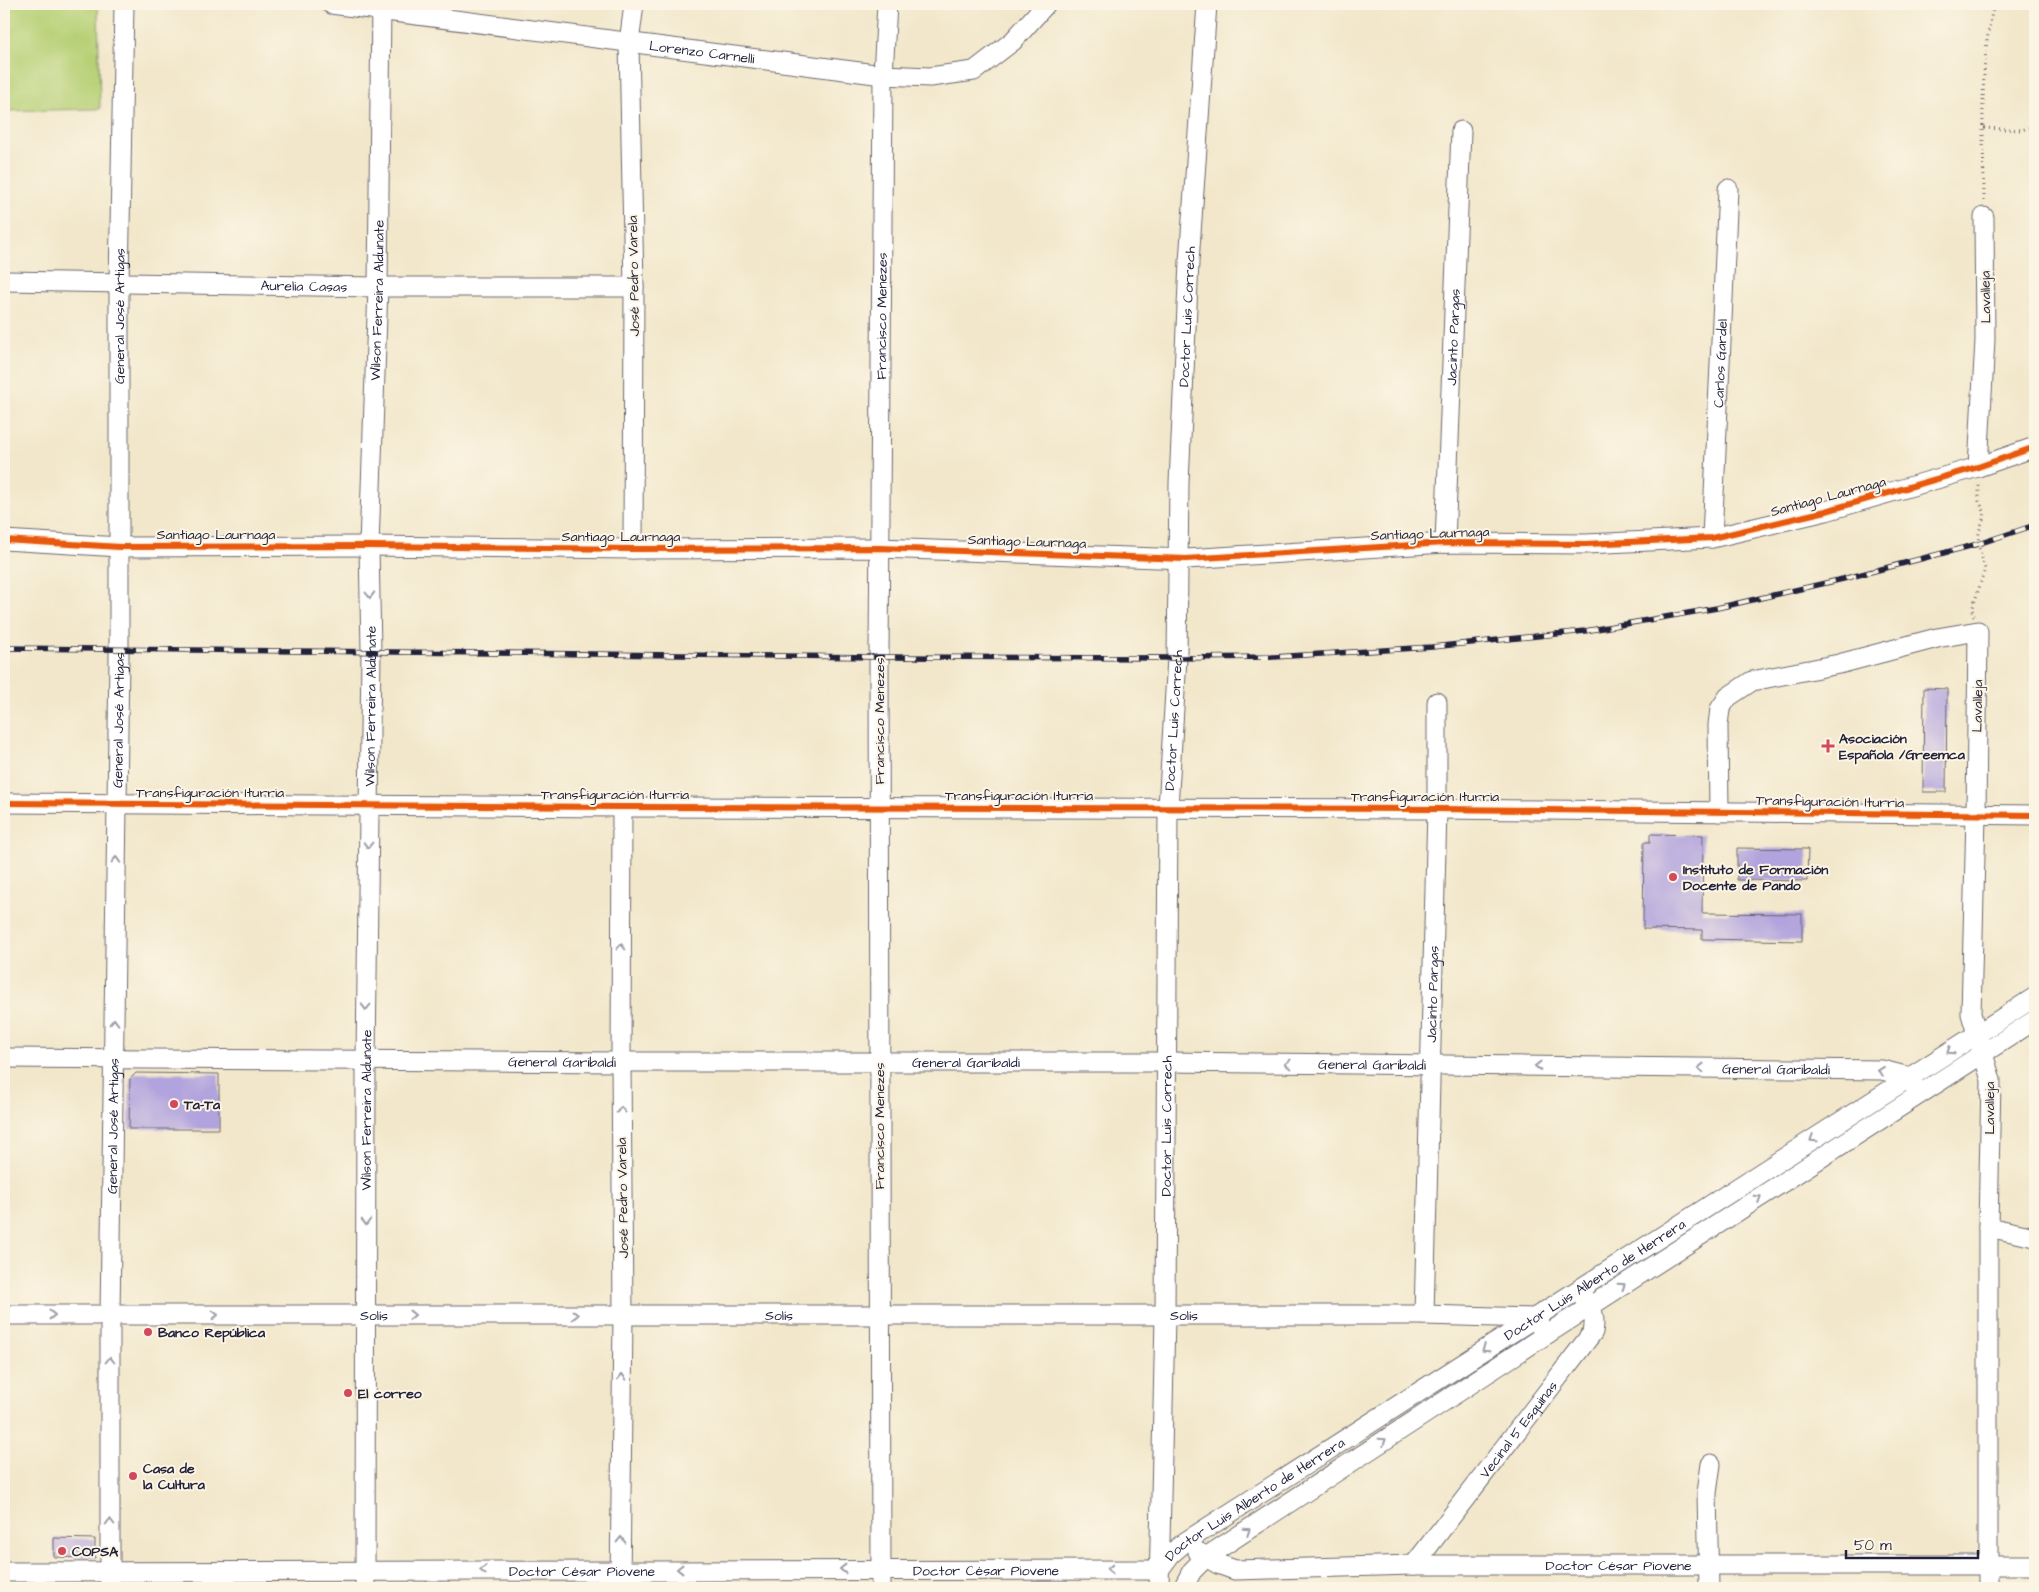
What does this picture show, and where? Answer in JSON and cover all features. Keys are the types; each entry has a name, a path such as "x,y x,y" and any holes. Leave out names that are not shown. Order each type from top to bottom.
{"street":[{"name":"General José Artigas","path":"110,1580 110,1316 120,547 119,284 124,4"},
{"name":"Lorenzo Carnelli","path":"331,4 380,7 630,43 883,75 930,78 974,70 1014,41 1046,4"},
{"name":"José Pedro Varela","path":"633,549 634,287 630,43 634,4"},
{"name":"Francisco Menezes","path":"881,1588 878,808 883,75 887,4"},
{"name":"Doctor Luis Correch","path":"1159,1579 1165,1316 1168,808 1177,658 1179,483 1189,262 1207,4"},
{"name":"Wilson Ferreira Aldunate","path":"365,1579 369,546 378,287 380,7"},
{"name":"Jacinto Pargas","path":"1445,543 1461,131"},
{"name":"Carlos Gardel","path":"1712,538 1728,189"},
{"name":"Lavalleja","path":"1978,467 1985,340 1984,217"},
{"name":"Aurelia Casas","path":"4,281 378,287 634,287"},
{"name":"Santiago Laurnaga","path":"4,540 120,547 879,548 1178,558 1445,543 1586,544 1712,538 1826,511 1978,467 2035,447"},
{"name":"Lavalleja","path":"1978,631 1971,1014 1991,1080 1988,1227 1988,1588"},
{"path":"1719,812 1718,724 1720,709 1728,697 1752,681 1839,664 1937,638 1978,631"},
{"name":"Jacinto Pargas","path":"1424,1315 1437,702"},
{"name":"Transfiguración Iturria","path":"4,803 1436,809 2035,815"},
{"name":"José Pedro Varela","path":"620,1588 623,1315 621,1062 622,807"},
{"name":"Doctor Luis Alberto de Herrera","path":"1159,1579 1171,1554 1185,1542 2035,997"},
{"name":"Doctor Luis Alberto de Herrera","path":"1183,1588 1192,1571 1206,1557 1547,1334 2035,1020"},
{"name":"General Garibaldi","path":"4,1058 879,1063 1167,1062 1882,1070 1909,1077"},
{"path":"1909,1077 1919,1094"},
{"path":"1988,1227 2035,1237"},
{"name":"Vecinal 5 Esquinas","path":"1414,1565 1593,1332 1596,1320 1578,1289"},
{"name":"Solís","path":"4,1315 1424,1315 1533,1318"},
{"path":"1533,1318 1547,1334"},
{"path":"1709,1588 1707,1493 1711,1464"},
{"name":"Doctor César Piovene","path":"1185,1542 1206,1557 1235,1570 1414,1565 2035,1565"},
{"name":"Doctor César Piovene","path":"4,1572 110,1580 365,1579 620,1569 880,1569 1159,1579"},
{"path":"1159,1579 1177,1588"}],"path":[{"path":"1984,217 1984,75 1990,20 1994,4"},
{"path":"1984,128 2022,130 2035,124"},
{"path":"1978,467 1980,501 1985,513 1979,532 1978,544 1985,569 1972,610 1978,631"}],"green space":[{"path":"4,4 98,4 100,109 4,111"}],"building":[{"path":"1924,688 1947,689 1946,792 1923,792"},
{"name":"Instituto de Formación Docente de Pando","path":"1650,834 1703,835 1702,913 1802,914 1802,941 1702,939 1702,930 1643,929 1644,842 1650,842"},
{"path":"1737,848 1808,849 1807,881 1737,880"},
{"name":"Ta-Ta","path":"136,1073 219,1074 219,1129 129,1129 130,1079"},
{"name":"COPSA","path":"54,1538 95,1539 95,1558 54,1557"}],"railway":[{"path":"4,648 879,657 1274,657 1432,647 1585,631 1717,608 1843,579 1978,544 2035,525"}],"cycle path":[{"path":"4,540 120,547 879,548 1186,559 1445,543 1586,544 1712,538 1826,511 1978,467 2035,447"},
{"path":"4,803 1437,809 2035,815"}],"place":[{"name":"Asociación Española /Greemca","path":"1828,746"},
{"name":"Instituto de Formación Docente de Pando","path":"1673,877"},
{"name":"Ta-Ta","path":"174,1104"},
{"name":"Banco República","path":"148,1332"},
{"name":"El correo","path":"348,1393"},
{"name":"Casa de la Cultura","path":"133,1476"},
{"name":"COPSA","path":"62,1551"}]}
